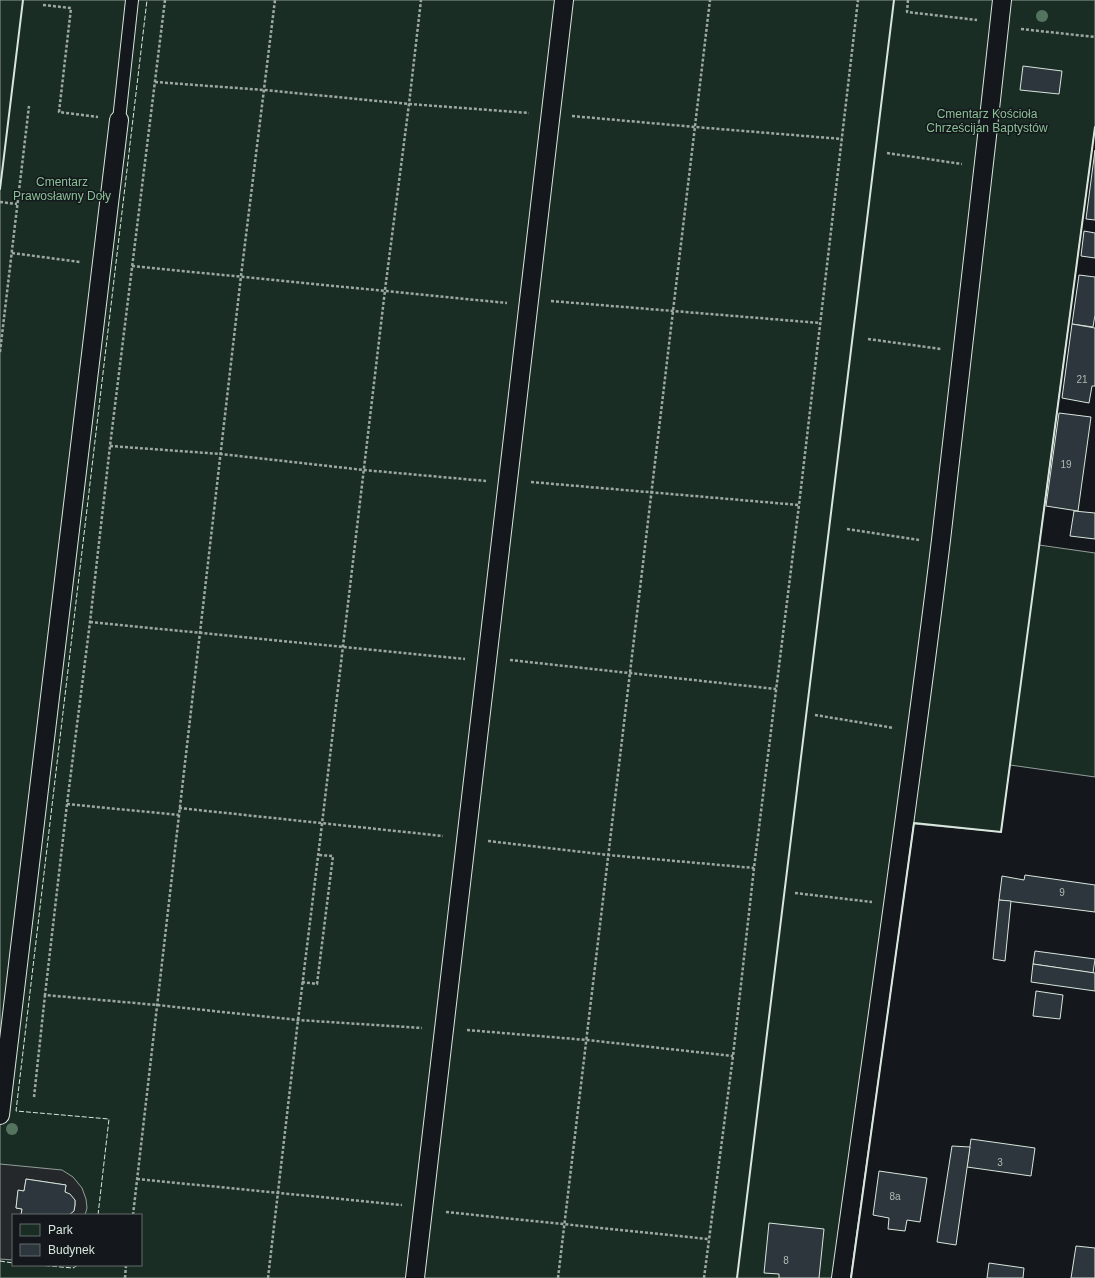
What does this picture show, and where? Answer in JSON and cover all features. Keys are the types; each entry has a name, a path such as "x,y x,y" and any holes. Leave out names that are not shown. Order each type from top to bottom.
{"street":[{"path":"415,1278 564,0"},
{"path":"840,1278 941,544 964,352 1002,0"},
{"path":"0,1115 102,265 111,119"}],"lane":[{"path":"111,119 132,0"}],"path":[{"path":"34,1097 67,804 165,0"},
{"path":"133,1214 241,276 275,0"},
{"path":"268,1278 385,290 409,104 420,0"},
{"path":"558,1278 710,0"},
{"path":"704,1278 733,1056 754,868 799,505 858,0"},
{"path":"908,0 907,12 1095,37"},
{"path":"43,5 71,8 59,112 111,119"},
{"path":"155,82 842,139"},
{"path":"0,352 29,106"},
{"path":"887,153 984,167"},
{"path":"0,202 17,204"},
{"path":"12,253 102,265"},
{"path":"132,266 385,290 510,304 543,300 820,323"},
{"path":"868,339 964,352"},
{"path":"110,446 221,454 364,470 507,483 523,482 799,505"},
{"path":"847,529 941,544"},
{"path":"90,622 471,660 498,659 776,689"},
{"path":"815,715 916,732"},
{"path":"67,804 179,814"},
{"path":"302,982 317,984 319,969 333,856 318,855"},
{"path":"795,893 892,905"},
{"path":"45,995 298,1020 587,1040 733,1056"},
{"path":"125,1278 126,1266"}],"green space":[{"path":"0,0 1095,0 1095,127 1039,545 1095,553 1095,777 1010,765 1001,832 914,824 851,1278 0,1278"}],"shaded area":[{"path":"0,1164 62,1170 73,1177 82,1188 86,1199 87,1208 85,1214 70,1214 74,1210 75,1200 65,1192 66,1185 26,1179 24,1191 18,1191 16,1208 22,1209 21,1214 12,1214 12,1260 0,1259"}],"building":[{"path":"1023,66 1062,71 1059,94 1020,90"},
{"path":"1095,150 1095,220 1086,219"},
{"path":"1084,231 1095,233 1095,258 1081,256"},
{"path":"1079,275 1095,277 1095,315 1093,327 1072,324"},
{"path":"1072,324 1095,328 1095,386 1092,386 1089,403 1062,398"},
{"path":"1059,413 1091,417 1078,511 1046,506"},
{"path":"1074,511 1095,513 1095,539 1070,536"},
{"path":"1025,875 1095,885 1095,912 999,900 1002,876 1024,880"},
{"path":"999,900 1011,901 1005,961 993,959"},
{"path":"1035,951 1095,959 1093,973 1033,964"},
{"path":"1033,964 1095,973 1095,991 1031,982"},
{"path":"1036,991 1063,995 1060,1019 1033,1016"},
{"path":"971,1139 1035,1148 1031,1176 967,1167"},
{"path":"952,1146 970,1147 956,1245 937,1242"},
{"path":"879,1171 927,1178 920,1222 907,1220 905,1231 888,1229 889,1218 873,1215"},
{"path":"26,1179 66,1185 65,1192 70,1194 75,1200 74,1211 70,1214 21,1214 22,1209 16,1208 18,1190 24,1191"},
{"path":"769,1223 824,1229 819,1278 779,1278 779,1274 764,1273"},
{"path":"1076,1246 1095,1248 1095,1278 1071,1278"},
{"path":"989,1263 1024,1268 1023,1278 987,1278"}],"fence":[{"path":"98,1214 109,1119 16,1111 147,0"},
{"path":"0,1261 12,1263"},
{"path":"50,1266 73,1268 76,1266"}],"wall":[{"path":"0,189 23,0"},
{"path":"737,1278 894,0"},
{"path":"851,1278 914,823 1001,832 1095,127"}],"park label":[{"name":"Cmentarz Kościoła Chrześcijan Baptystów","path":"987,121"},
{"name":"Cmentarz Prawosławny Doły","path":"62,189"}]}
